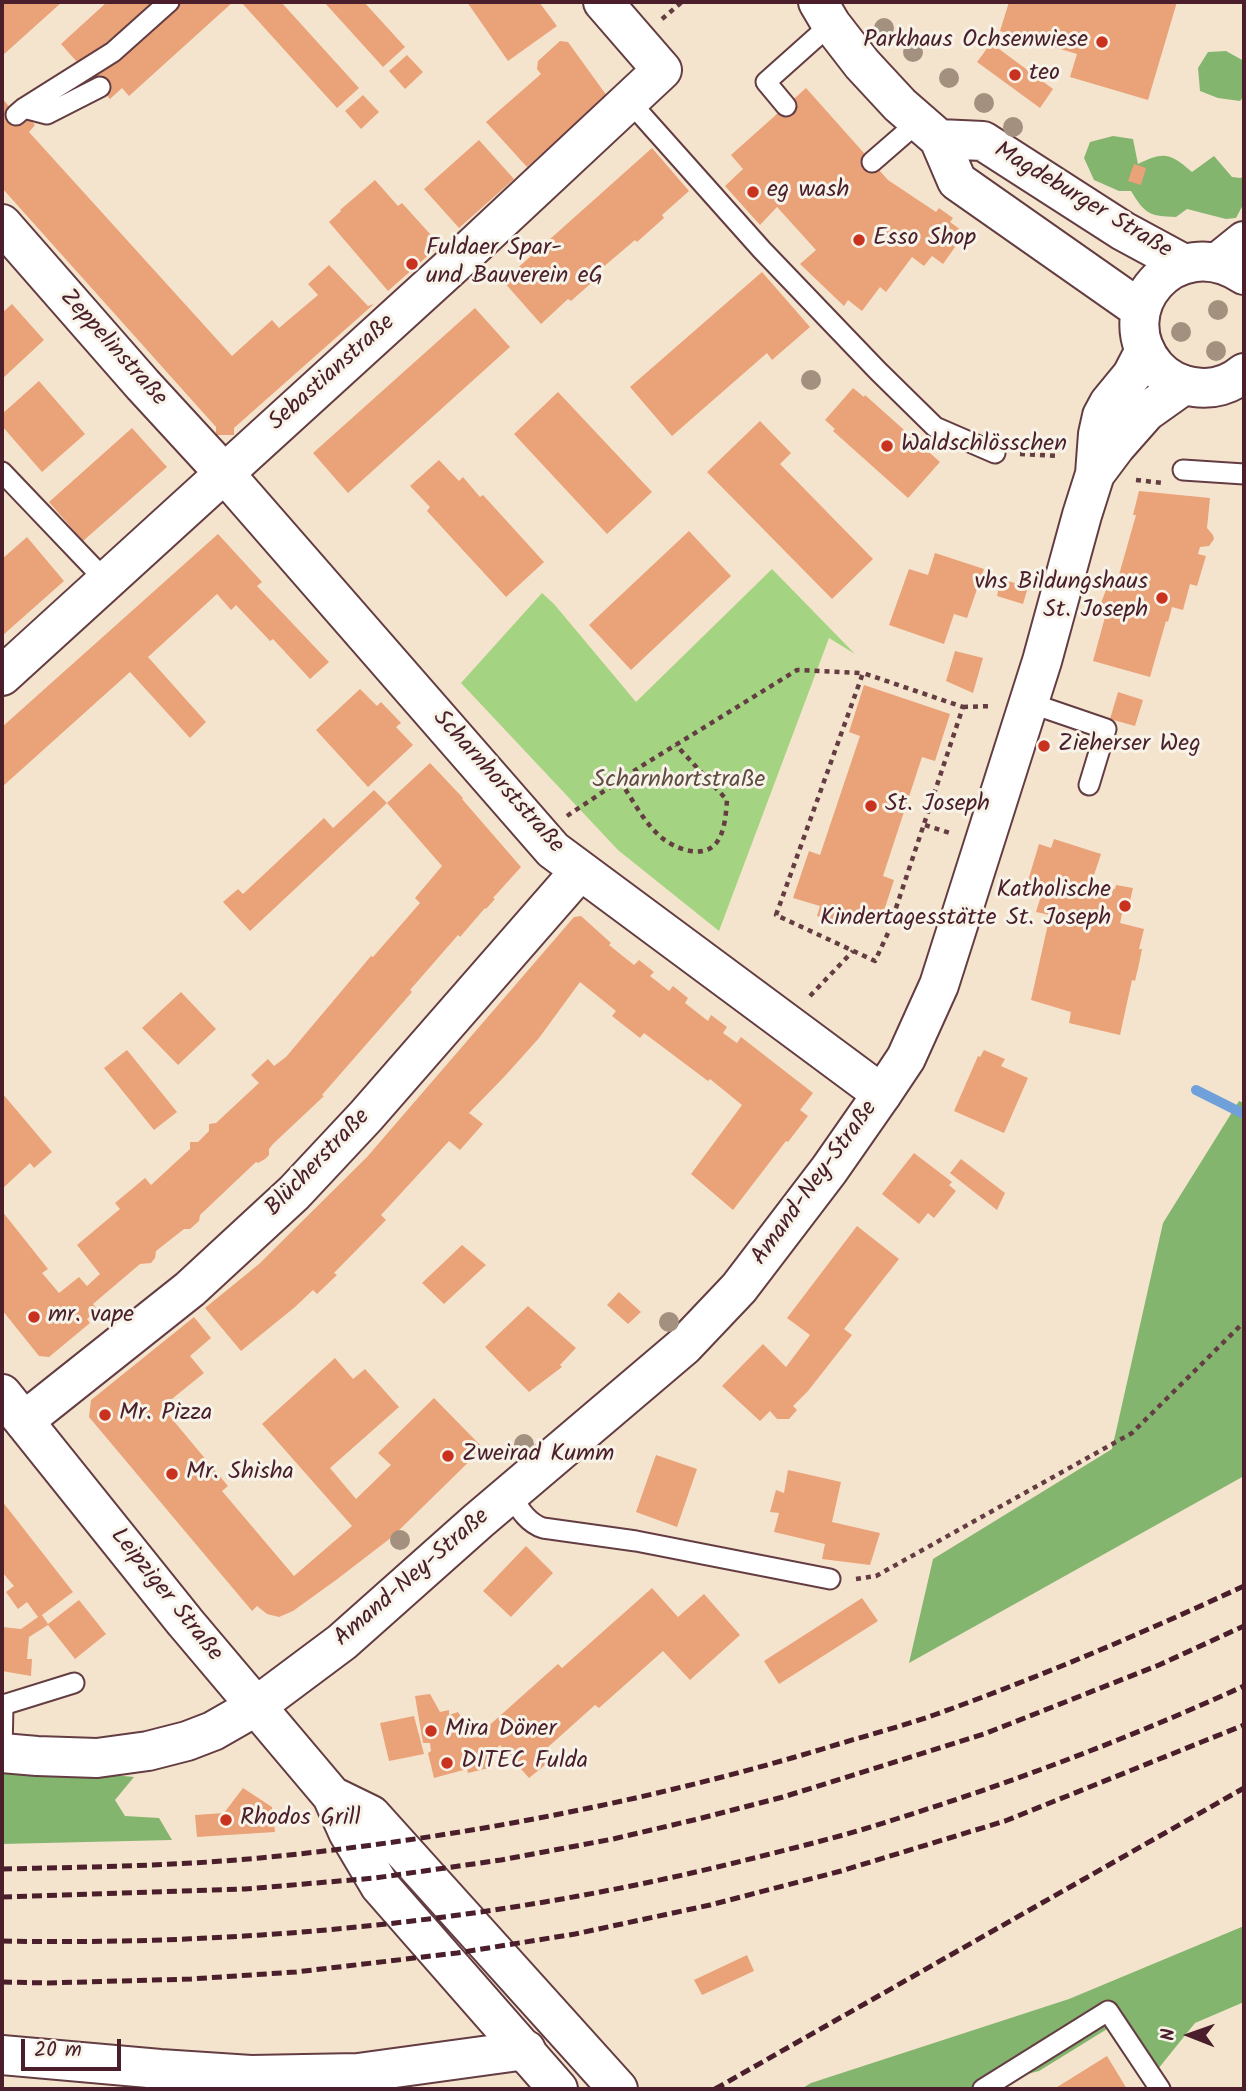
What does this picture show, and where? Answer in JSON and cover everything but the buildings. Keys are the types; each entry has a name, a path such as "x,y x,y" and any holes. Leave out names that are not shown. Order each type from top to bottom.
{"street":[{"name":"Sebastianstraße","path":"2,676 662,70 603,2"},
{"name":"Magdeburger Straße","path":"825,13 862,64 928,130 957,181 1141,310 1157,281 1169,271 1223,260"},
{"name":"Magdeburger Straße","path":"928,130 983,141 1123,231 1223,260"},
{"name":"Zeppelinstraße","path":"2,224 224,473"},
{"path":"1141,310 1140,324 1145,350 1161,372 1184,385 1202,388 1221,386 1238,379 1244,373"},
{"name":"Amand-Ney-Straße","path":"2,1753 97,1758 149,1751 213,1731 255,1707 342,1642 684,1346 730,1298 829,1170 882,1094 906,1058 939,985 1012,705 1095,474 1102,416 1132,375 1145,350"},
{"name":"Amand-Ney-Straße","path":"1095,474 1146,412 1184,385"},
{"name":"Scharnhorststraße","path":"224,473 553,850 882,1094"},
{"name":"Blücherstraße","path":"13,1408 190,1289 294,1193 366,1116 580,871"},
{"name":"Leipziger Straße","path":"13,1408 255,1707 332,1796 348,1832 380,1886 558,2089"},
{"name":"Leipziger Straße","path":"332,1796 371,1815 618,2089"},
{"path":"2,2055 251,2075 358,2073 526,2050"}],"lane":[{"path":"100,87 47,114 20,112 113,52 169,2"},
{"path":"786,106 766,82 825,13"},
{"path":"630,102 762,250 935,427 995,453"},
{"path":"872,162 928,130"},
{"path":"1183,470 1244,474"},
{"path":"2,472 106,581"},
{"path":"1012,705 1106,729 1089,785"},
{"path":"510,1494 534,1526 636,1541 830,1579"},
{"path":"2,1753 3,1705 74,1683"},
{"path":"983,2089 1108,2011 1160,2089"}],"path":[{"path":"656,23 682,2"},
{"path":"995,453 1056,455"},
{"path":"564,818 797,670 863,673 963,707 1012,705"},
{"path":"863,673 776,915 875,961 888,933"},
{"path":"894,914 963,707"},
{"path":"620,781 645,820 662,838 689,851 699,852 709,848 717,842 726,816 727,800 676,745"},
{"path":"925,824 952,834"},
{"path":"802,1004 853,951"},
{"path":"830,1579 852,1580 876,1576 1132,1433 1244,1322"}],"green space":[{"path":"1226,51 1244,61 1244,96 1240,101 1218,98 1200,91 1198,68 1208,52"},
{"path":"1113,136 1133,139 1138,164 1154,157 1166,156 1192,172 1214,156 1232,177 1241,178 1244,175 1244,203 1236,218 1226,219 1187,209 1176,217 1160,216 1144,209 1131,191 1119,191 1094,180 1084,158 1090,142"},
{"name":"Scharnhortstraße","path":"772,569 855,654 829,638 719,931 618,850 461,683 542,593 636,702"},
{"path":"1239,1101 1244,1103 1244,1476 909,1663 933,1559 1112,1449 1163,1223"},
{"path":"2,1764 134,1777 115,1800 125,1816 159,1818 172,1840 2,1844"},
{"path":"1244,1926 1244,2002 1195,2023 1158,2069 1107,2029 1039,2071 970,2089 801,2089 811,2083 1069,1999"}],"waterway":[{"path":"1196,1090 1244,1114"}],"railway":[{"path":"2,1869 260,1858 404,1841 619,1802 759,1767 934,1715 1091,1654 1244,1586"},
{"path":"2,1897 245,1889 375,1878 501,1860 613,1839 783,1797 984,1734 1159,1665 1244,1626"},
{"path":"2,1941 195,1939 387,1924 483,1912 672,1877 832,1838 940,1805 1116,1741 1244,1686"},
{"path":"2,1982 191,1979 296,1972 457,1953 575,1934 710,1905 841,1871 1005,1821 1244,1725"},
{"path":"715,2089 1244,1788"}],"place":[{"name":"Parkhaus Ochsenwiese","path":"1102,42"},
{"name":"teo","path":"1015,75"},
{"name":"eg wash","path":"753,192"},
{"name":"Esso Shop","path":"859,240"},
{"name":"Fuldaer Spar- und Bauverein eG","path":"412,264"},
{"name":"Waldschlösschen","path":"887,446"},
{"name":"vhs Bildungshaus St. Joseph","path":"1162,598"},
{"name":"Zieherser Weg","path":"1044,746"},
{"name":"St. Joseph","path":"871,806"},
{"name":"Katholische Kindertagesstätte St. Joseph","path":"1125,906"},
{"name":"mr. vape","path":"34,1317"},
{"name":"Mr. Pizza","path":"105,1415"},
{"name":"Zweirad Kumm","path":"448,1456"},
{"name":"Mr. Shisha","path":"172,1474"},
{"name":"Mira Döner","path":"431,1731"},
{"name":"DITEC Fulda","path":"447,1763"},
{"name":"Rhodos Grill","path":"226,1820"}]}
